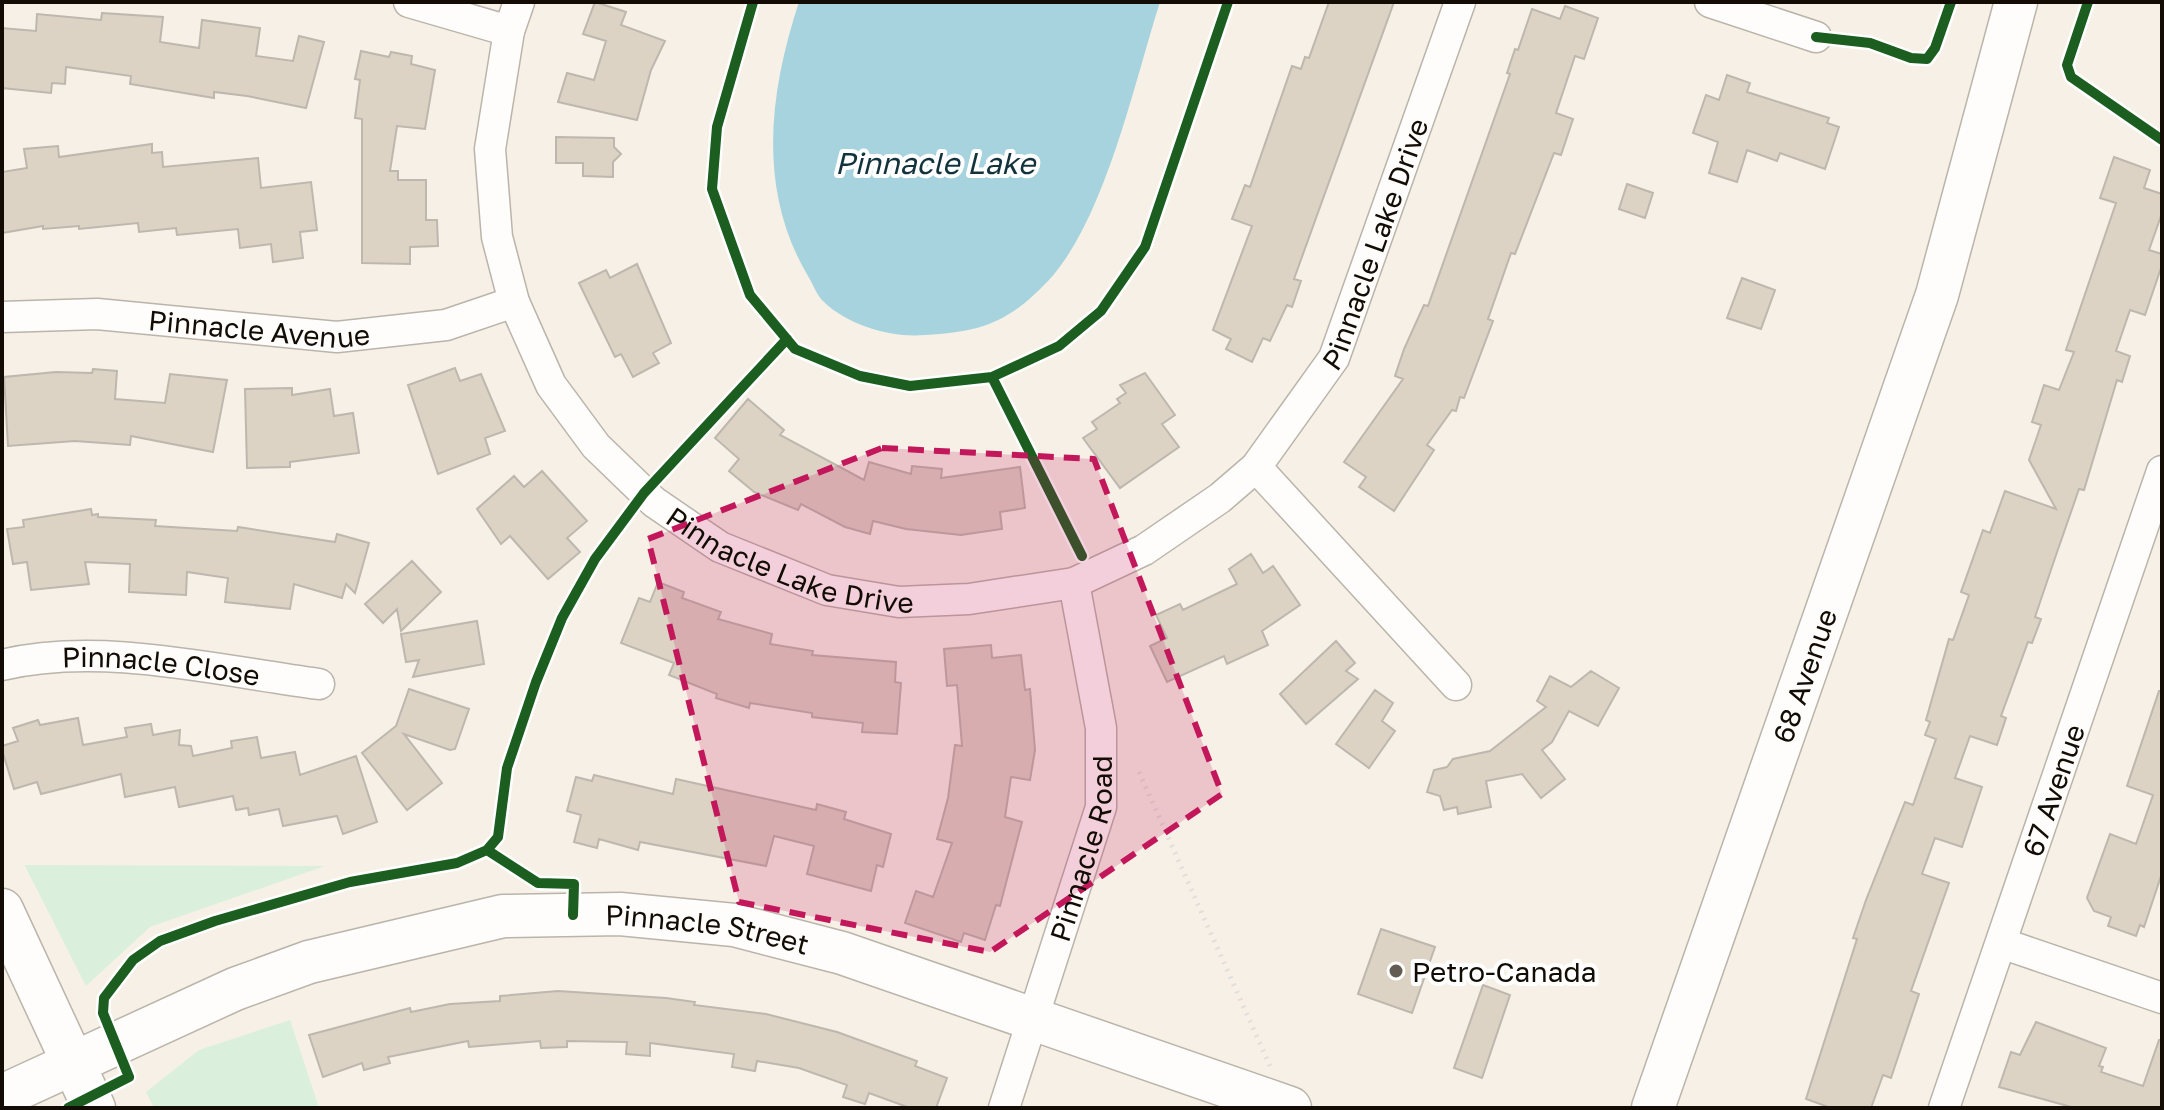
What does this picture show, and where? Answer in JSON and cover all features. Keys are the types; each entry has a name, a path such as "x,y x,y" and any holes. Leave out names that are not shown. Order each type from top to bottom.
{"street":[{"path":"409,2 509,31"},
{"name":"Pinnacle Lake Drive","path":"519,2 509,31 490,149 497,237 514,302 551,385 596,446 654,502 720,547 827,590 899,602 969,599 1074,583 1144,550 1220,498 1256,467 1334,358 1460,2"},
{"path":"1710,2 1816,37"},
{"name":"68 Avenue","path":"1653,1108 1953,242 2016,2"},
{"name":"68 Avenue","path":"1953,242 1994,159 2046,2"},
{"name":"Pinnacle Avenue","path":"2,317 97,314 337,337 446,325 514,302"},
{"path":"1256,467 1456,685"},
{"name":"67 Avenue","path":"1944,1108 2162,471"},
{"name":"Pinnacle Road","path":"1004,1108 1101,807 1101,728 1074,583"},
{"name":"Pinnacle Close","path":"2,665 53,656 101,656 319,684"},
{"path":"2,910 94,1108"},
{"name":"Pinnacle Street","path":"2,1096 235,989 309,962 503,916 620,914 734,925 842,953 1290,1108"},
{"path":"2001,943 2162,998"}],"path":[{"path":"1139,772 1270,1067"}],"highlighted area":[{"path":"882,448 1094,459 1222,794 990,952 739,902 648,539"}],"green space":[{"path":"25,865 325,866 150,927 86,986"},
{"path":"290,1020 319,1108 154,1108 146,1092 199,1050"}],"water":[{"name":"Pinnacle Lake","path":"799,2 1160,2 1116,149 1086,223 1068,255 1048,281 1020,307 978,328 945,334 912,335 885,332 858,324 819,297 792,243 781,210 775,176 775,106"}],"building":[{"path":"595,2 626,12 621,25 665,41 651,70 637,120 558,102 567,73 594,80 606,41 583,34"},
{"path":"1329,2 1394,2 1294,279 1301,281 1292,307 1287,305 1270,341 1263,338 1252,362 1226,349 1231,339 1213,330 1252,226 1232,219 1245,185 1250,187 1292,66 1301,69 1305,57 1309,58"},
{"path":"1565,6 1598,18 1584,59 1575,56 1556,113 1573,119 1561,155 1554,153 1515,254 1511,253 1488,319 1493,321 1464,398 1460,397 1456,411 1452,410 1427,445 1434,450 1394,511 1359,487 1366,477 1344,462 1403,379 1395,376 1404,349 1424,305 1428,306 1510,74 1507,73 1515,49 1518,50 1532,9 1560,19"},
{"path":"102,13 163,17 160,42 199,48 202,20 260,28 256,56 293,61 299,36 324,42 306,108 247,96 214,92 214,98 130,84 131,76 66,67 65,84 52,83 51,93 2,88 2,28 36,31 37,14 101,20"},
{"path":"361,51 389,57 391,52 412,56 411,64 435,70 425,129 397,126 390,171 398,171 398,180 426,180 426,220 437,220 438,246 410,247 410,264 362,263 362,119 355,118 360,80 355,79"},
{"path":"1727,75 1750,83 1747,92 1829,118 1827,123 1839,127 1825,169 1780,153 1777,161 1747,150 1737,182 1709,173 1718,142 1693,133 1706,95 1719,100"},
{"path":"556,137 614,138 614,147 621,154 613,162 613,177 583,176 583,163 556,163"},
{"path":"152,144 152,153 162,152 163,167 258,158 261,188 311,182 317,230 300,232 303,258 273,262 271,244 240,248 238,229 177,235 176,228 139,232 138,223 79,229 79,226 43,229 43,226 2,233 2,172 27,168 24,149 58,146 59,157"},
{"path":"2114,157 2150,170 2144,188 2162,194 2162,213 2149,250 2162,254 2162,265 2145,315 2130,310 2116,351 2130,356 2122,382 2117,380 2084,490 2079,489 2055,558 2035,617 2041,619 2032,643 2028,642 2001,716 2006,718 1997,745 1970,736 1955,778 1982,787 1962,847 1935,838 1922,874 1949,883 1911,991 1919,994 1891,1078 1883,1075 1871,1108 1831,1108 1806,1099 1857,939 1853,938 1866,900 1905,802 1913,805 1936,739 1925,735 1930,722 1926,720 1949,639 1953,640 1969,595 1961,592 1983,530 1990,533 2005,491 2056,509 2029,460 2041,425 2032,422 2044,385 2059,390 2074,352 2066,350 2116,203 2100,198"},
{"path":"1627,184 1653,193 1645,218 1619,209"},
{"path":"637,264 671,343 653,353 659,363 633,377 621,354 615,357 579,283 606,270 610,278"},
{"path":"1742,278 1775,290 1761,329 1727,318"},
{"path":"455,368 460,381 481,374 505,431 485,438 490,454 438,474 408,385"},
{"path":"93,369 117,371 115,399 165,403 170,374 227,380 213,452 131,436 130,445 75,441 8,446 4,377 56,372 92,373"},
{"path":"1145,373 1175,415 1162,424 1179,447 1120,488 1083,438 1097,429 1092,422 1120,403 1117,399 1126,393 1120,385"},
{"path":"292,388 292,395 330,389 334,416 353,413 359,453 290,462 290,467 247,468 245,389"},
{"path":"748,399 784,430 780,435 864,480 869,462 911,474 912,466 942,469 941,478 1020,467 1025,508 1000,512 1002,529 961,535 906,529 873,521 870,534 845,527 801,504 798,510 754,492 729,471 739,459 715,438"},
{"path":"542,471 587,521 567,538 580,552 548,579 510,536 501,544 477,509 514,476 524,487"},
{"path":"91,509 92,515 98,514 98,517 156,520 155,526 237,531 238,527 335,542 337,534 369,543 355,593 346,584 342,598 294,584 290,609 225,602 228,578 187,572 186,595 129,592 130,564 85,562 89,584 31,590 27,562 13,564 7,529 24,527 23,520"},
{"path":"1251,554 1263,573 1273,566 1300,605 1262,631 1268,645 1227,664 1224,656 1167,682 1150,646 1167,638 1156,615 1180,604 1183,610 1237,584 1229,569"},
{"path":"412,561 441,592 401,631 397,609 383,623 365,604"},
{"path":"658,582 684,592 682,598 721,612 718,619 772,634 770,644 813,651 812,655 896,662 895,682 901,683 897,734 862,732 863,723 812,717 812,713 750,703 749,708 716,698 717,694 669,675 674,663 621,643 639,598 650,602"},
{"path":"477,621 484,664 413,677 419,660 406,662 401,634"},
{"path":"1336,641 1355,663 1346,671 1358,679 1306,724 1280,694"},
{"path":"991,645 992,658 1021,655 1025,690 1030,689 1035,750 1030,780 1011,777 1005,817 1022,822 1000,906 996,905 985,940 964,933 961,942 905,923 916,891 933,897 952,843 937,839 948,798 955,745 962,746 957,685 947,686 944,649"},
{"path":"1591,671 1619,688 1598,726 1569,711 1552,742 1542,750 1565,779 1541,798 1522,774 1486,781 1491,807 1458,814 1457,807 1444,810 1440,796 1427,792 1434,770 1447,767 1453,759 1490,751 1546,707 1537,701 1550,676 1571,687"},
{"path":"409,689 469,709 455,749 404,734 442,783 407,810 362,753 396,726"},
{"path":"1375,690 1393,703 1382,721 1395,731 1369,768 1336,744"},
{"path":"2159,691 2162,691 2162,873 2144,927 2140,925 2136,936 2108,926 2111,917 2094,911 2087,898 2110,834 2136,844 2153,795 2127,786"},
{"path":"78,718 83,745 127,737 125,728 151,724 153,735 180,730 179,745 191,746 193,756 232,748 231,741 257,737 261,758 295,752 300,775 356,756 377,822 343,834 337,816 283,826 279,809 249,815 248,808 236,810 233,796 179,807 175,787 125,797 121,774 41,794 37,782 14,789 2,750 2,746 18,741 13,728 38,720 40,725"},
{"path":"594,775 673,794 676,779 816,810 817,804 846,812 844,819 891,834 883,867 877,865 871,891 807,874 814,846 774,836 766,866 640,842 638,850 599,839 597,848 574,842 581,815 567,811 576,777 592,781"},
{"name":"Petro-Canada","path":"1381,929 1435,947 1412,1013 1358,994"},
{"path":"1483,985 1510,995 1482,1078 1454,1068"},
{"path":"558,991 666,998 695,1002 694,1005 766,1014 837,1032 917,1061 915,1066 947,1078 936,1108 910,1108 869,1093 865,1104 843,1097 847,1085 799,1068 757,1061 755,1071 732,1067 734,1054 650,1043 650,1056 626,1054 627,1042 567,1041 567,1047 541,1048 540,1041 469,1047 468,1041 388,1057 390,1063 364,1070 362,1063 323,1077 309,1035 410,1008 411,1012 450,1004 500,1001 500,996"},
{"path":"2036,1022 2106,1048 2099,1066 2103,1067 2101,1072 2143,1086 2159,1040 2162,1040 2162,1108 2075,1108 1999,1087 2011,1052 2020,1055"}],"cycle path":[{"path":"753,2 717,127 712,189 750,295 795,349 860,376 910,386 992,377 1059,346 1101,311 1145,247 1228,2"},
{"path":"1816,37 1870,43 1911,58 1927,59 1935,48 1951,2"},
{"path":"2088,2 2067,65 2071,77 2162,140"},
{"path":"68,1108 129,1077 103,1013 104,998 133,960 160,941 215,921 350,882 457,863 487,850 498,837 507,768 536,682 562,618 595,559 644,493 787,339"},
{"path":"992,377 1082,556"},
{"path":"487,850 538,883 574,884 573,915"}],"place":[{"name":"Petro-Canada","path":"1396,971"}]}
